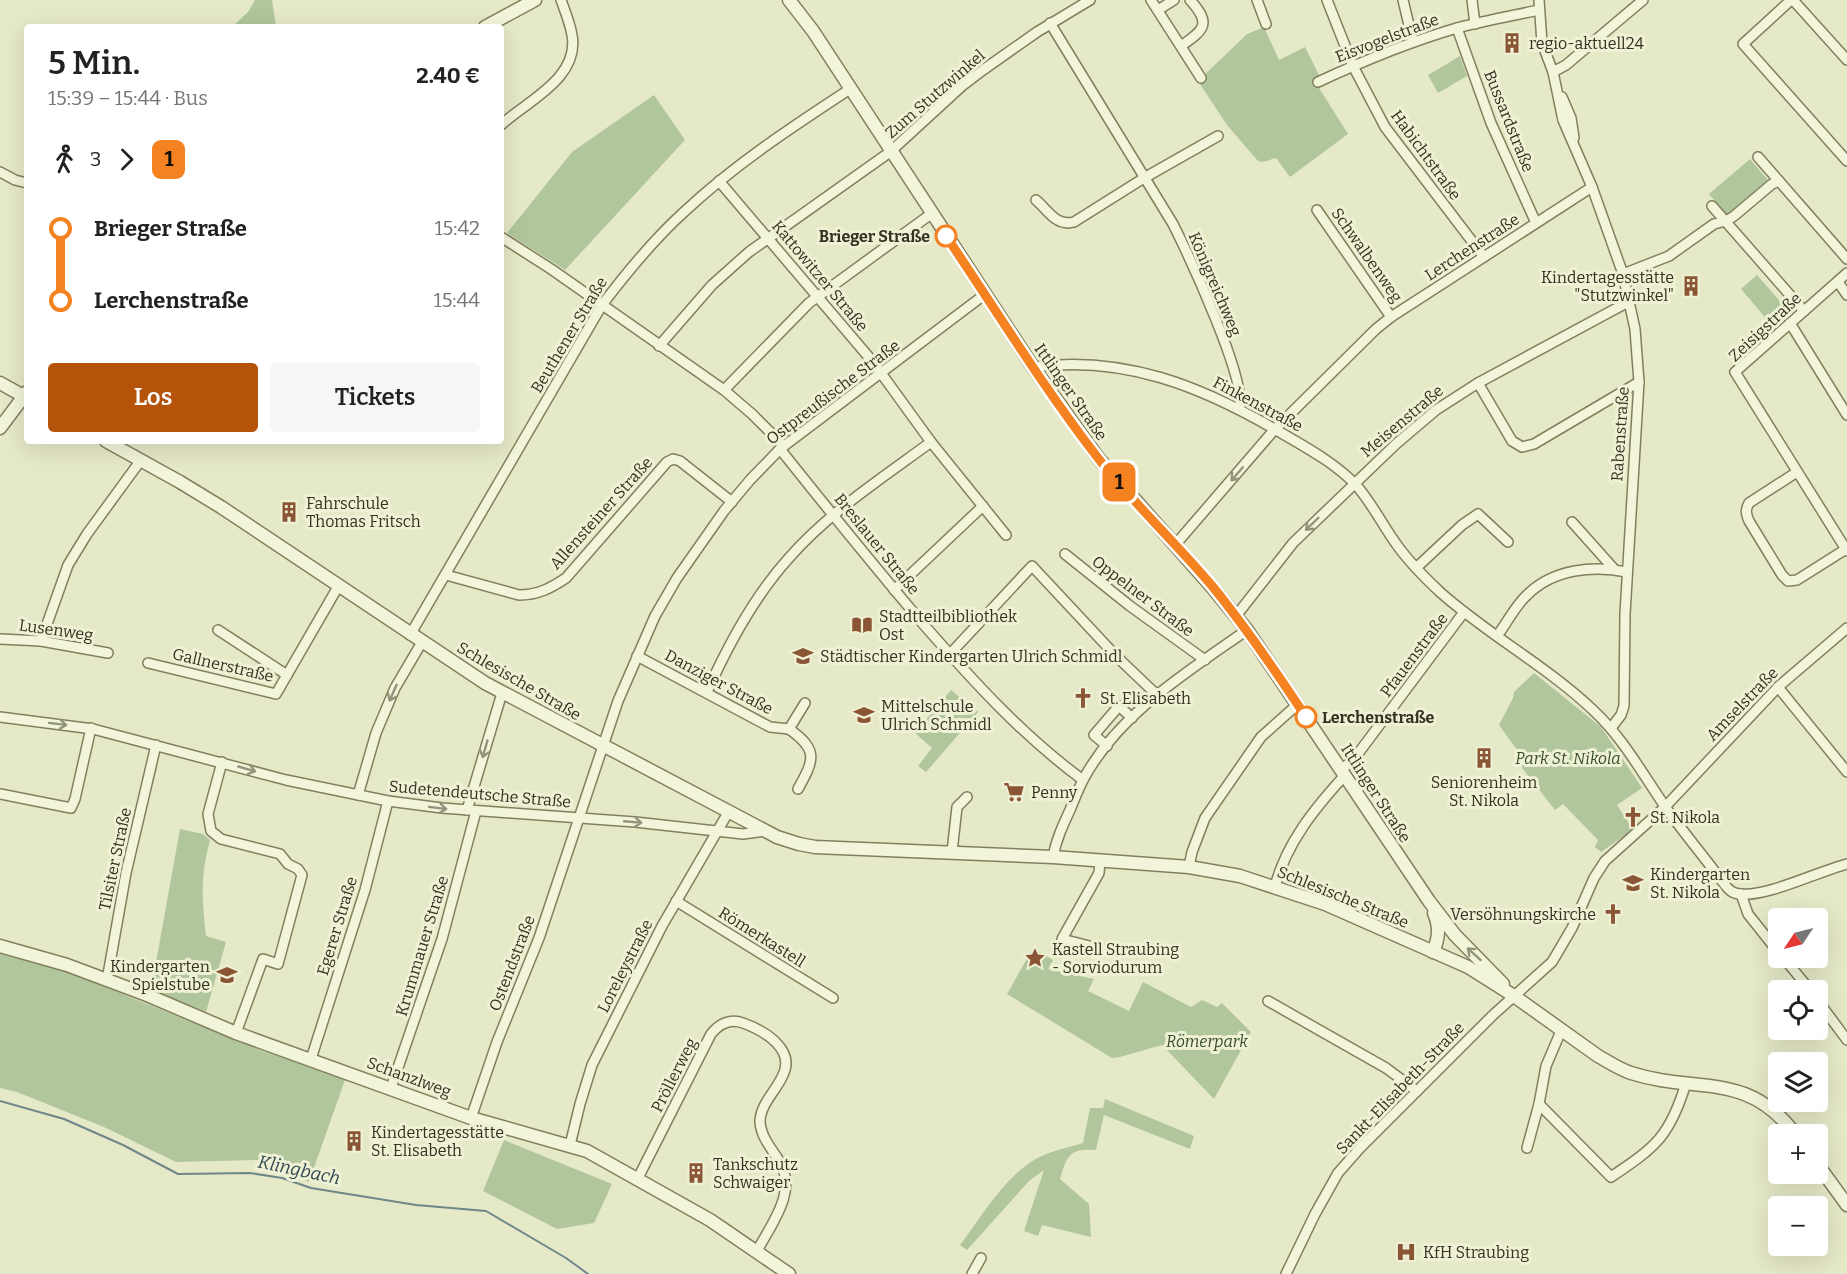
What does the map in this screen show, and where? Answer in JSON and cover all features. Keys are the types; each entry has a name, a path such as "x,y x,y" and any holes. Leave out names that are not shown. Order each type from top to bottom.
{"street":[{"path":"491,24 535,0"},
{"path":"504,123 547,88 568,65 573,52 573,36 561,0"},
{"name":"Ittlinger Straße","path":"789,0 813,31 984,295 1099,459 1247,630 1429,901 1455,935 1514,996"},
{"name":"Ittlinger Straße","path":"800,0 813,31"},
{"name":"Zum Stutzwinkel","path":"659,346 712,285 768,237 890,152 962,86 1050,23 1090,0"},
{"path":"1151,0 1201,78"},
{"path":"1158,10 1174,0"},
{"path":"1181,46 1199,34 1204,26 1204,21 1190,0"},
{"path":"1257,0 1266,24"},
{"name":"Habichtstraße","path":"1327,0 1353,66 1385,127 1484,257"},
{"path":"1403,0 1413,42"},
{"path":"1472,0 1474,24"},
{"name":"Rabenstraße","path":"1539,0 1544,51 1553,72 1563,120 1592,187 1623,274 1635,329 1639,382 1627,572 1624,706 1621,715 1611,728"},
{"path":"1553,72 1566,65 1643,0"},
{"path":"1847,60 1792,0 1743,44 1847,161"},
{"name":"Eisvogelstraße","path":"1318,82 1413,42 1457,28 1539,10"},
{"name":"Königreichweg","path":"1050,23 1173,224 1199,277 1226,346 1241,397 1239,408"},
{"name":"Bussardstraße","path":"1457,28 1495,132 1536,223"},
{"name":"Beuthener Straße","path":"410,635 602,305 647,248 719,181 785,132 850,89"},
{"path":"1036,200 1060,223 1074,222 1144,178 1218,136"},
{"path":"1758,158 1847,259"},
{"path":"0,172 24,182"},
{"name":"Kattowitzer Straße","path":"719,181 882,374 931,442 1006,535"},
{"path":"1623,274 1669,256 1714,224 1726,221 1772,184 1779,181"},
{"name":"Lerchenstraße","path":"1175,545 1275,429 1391,317 1592,187"},
{"path":"1712,206 1804,311"},
{"name":"Schwalbenweg","path":"1317,210 1391,317"},
{"path":"724,390 818,296 931,214"},
{"name":"Breslauer Straße","path":"504,239 724,390 752,414 782,447 894,590 950,654 1029,737 1083,780"},
{"name":"Zeisigstraße","path":"1797,472 1749,503 1746,515 1782,575 1788,581 1797,580 1847,550 1735,372 1847,273"},
{"path":"1838,282 1847,295"},
{"name":"Ostpreußische Straße","path":"579,818 618,701 655,616 677,578 711,528 750,480 782,447 984,295"},
{"name":"Meisenstraße","path":"1236,616 1293,543 1436,410 1478,383 1629,301"},
{"path":"1790,323 1847,416"},
{"name":"Finkenstraße","path":"1033,367 1080,364 1116,366 1174,381 1239,408 1315,452 1354,484 1397,546 1416,568 1464,612 1574,693 1611,728 1665,807 1725,885 1732,892 1741,894"},
{"path":"1478,383 1512,441 1522,447 1534,444 1639,382"},
{"path":"0,383 24,394"},
{"path":"0,428 24,398"},
{"path":"707,692 734,637 765,588 789,557 834,516 931,442"},
{"name":"Schlesische Straße","path":"112,444 221,507 410,635 502,693 787,841 815,847 1053,857 1189,867 1240,876 1325,904 1468,967 1494,983"},
{"name":"Allensteiner Straße","path":"446,575 519,595 530,595 552,588 566,578 667,462 673,459 680,461 732,502"},
{"path":"41,641 68,565 87,534 141,460"},
{"path":"894,590 983,506"},
{"path":"1416,568 1462,525 1478,514 1508,542"},
{"path":"1572,522 1614,569"},
{"name":"Oppelner Straße","path":"1065,554 1130,606 1205,660"},
{"path":"950,654 1032,566 1116,657 1157,695"},
{"path":"1497,636 1526,595 1548,580 1577,570 1614,569 1627,572"},
{"name":"Gallnerstraße","path":"148,663 276,694 339,585"},
{"name":"Pfauenstraße","path":"1275,886 1285,860 1306,821 1464,612"},
{"path":"218,630 287,675"},
{"path":"1053,857 1056,843 1083,780 1107,746 1157,695 1247,630"},
{"name":"Amselstraße","path":"1514,996 1552,962 1572,928 1594,878 1605,861 1665,807 1778,687 1845,634"},
{"name":"Lusenweg","path":"0,639 41,641 108,653"},
{"path":"358,795 369,750 383,715 402,673 422,642"},
{"name":"Danziger Straße","path":"637,656 770,727 789,729 803,739 810,748 812,757 798,789"},
{"path":"1778,687 1847,772"},
{"name":"Krummauer Straße","path":"391,1088 442,939 502,693"},
{"name":"Danziger Straße","path":"789,729 805,703"},
{"path":"1189,867 1192,852 1205,818 1261,737 1298,704"},
{"path":"1107,746 1094,735 1119,706 1132,718"},
{"name":"Sudetendeutsche Straße","path":"0,717 91,728 286,780 388,801 472,811 579,818 743,834 766,831"},
{"path":"0,795 71,808 91,728"},
{"name":"Tilsiter Straße","path":"108,980 126,873 156,745"},
{"path":"222,762 208,814 212,831 222,839 280,854 302,875 278,964 262,959 236,1033"},
{"path":"952,852 957,807 967,797"},
{"name":"Egerer Straße","path":"311,1059 365,890 388,801"},
{"name":"Loreleystraße","path":"570,1145 579,1104 592,1065 676,901 729,811"},
{"name":"Ostendstraße","path":"471,1118 497,1042 539,938 579,818"},
{"path":"1100,861 1099,873 1062,939 1109,951"},
{"path":"1768,940 1748,915 1741,894 1761,893 1847,864"},
{"name":"Römerkastell","path":"676,901 833,998"},
{"name":"Ittlinger Straße","path":"1429,901 1439,924 1433,952"},
{"name":"Schanzlweg","path":"0,946 37,955 108,980 236,1033 471,1118 570,1145 603,1158 710,1220 789,1274"},
{"path":"1792,968 1802,980"},
{"name":"Ittlinger Straße","path":"1494,983 1561,1031 1616,1066 1648,1077 1733,1090 1753,1096 1776,1111 1787,1124"},
{"name":"Sankt-Elisabeth-Straße","path":"1286,1274 1338,1173 1360,1148 1514,996"},
{"path":"1268,1001 1386,1068 1417,1091"},
{"path":"1828,1014 1847,1040"},
{"name":"Pröllerweg","path":"638,1178 716,1028 728,1021 735,1021 744,1023 774,1040 782,1049 786,1070 764,1105 760,1123 766,1141 785,1173 786,1184 781,1205 757,1251"},
{"path":"1527,1148 1546,1066 1561,1031"},
{"path":"1539,1104 1611,1177 1640,1158 1662,1137 1675,1117 1686,1083"},
{"path":"1828,1179 1847,1204"},
{"path":"972,1274 981,1258"}],"green space":[{"path":"255,0 272,0 276,24 235,24 248,12"},
{"path":"1264,27 1279,60 1305,47 1320,77 1314,80 1348,134 1290,177 1276,158 1263,162 1258,161 1227,125 1198,81 1247,34"},
{"path":"1460,56 1467,76 1438,93 1428,75"},
{"path":"654,95 685,140 565,270 507,233 572,152"},
{"path":"1750,159 1768,180 1727,215 1709,194"},
{"path":"1757,275 1786,308 1769,322 1741,289"},
{"name":"Park St. Nikola","path":"1534,673 1601,727 1642,788 1617,805 1633,830 1601,852 1595,847 1598,840 1563,804 1555,810 1522,768 1522,757 1499,725 1514,692"},
{"path":"951,690 978,712 926,772 918,766 932,748 915,733"},
{"path":"180,829 203,834 210,840 203,888 206,936 226,942 206,1012 151,990"},
{"name":"Römerpark","path":"1033,948 1053,960 1048,969 1094,979 1088,991 1129,1011 1143,982 1191,1007 1202,1000 1217,1007 1222,1003 1251,1032 1214,1099 1162,1045 1112,1058 1007,994"},
{"path":"0,952 56,967 265,1052 346,1077 309,1182 257,1160 176,1162 104,1127 17,1092 0,1088"},
{"path":"1105,1099 1194,1136 1190,1149 1104,1115 1096,1150 1080,1150 1071,1155 1060,1179 1089,1204 1091,1237 1042,1225 1038,1236 1024,1231 1044,1170 1029,1181 967,1250 960,1245 1012,1177 1046,1154 1083,1143 1090,1108 1103,1108"},
{"path":"504,1140 612,1184 594,1223 557,1229 483,1191"}],"waterway":[{"name":"Klingbach","path":"0,1101 64,1119 123,1145 178,1174 250,1173 282,1178 311,1188 416,1205 486,1211 566,1258 588,1274"}],"bus line":[{"name":"1","path":"946,236 1033,367 1099,459 1212,586 1275,669 1306,717"}],"place":[{"name":"regio-aktuell24","path":"1512,43"},
{"name":"Brieger Straße","path":"946,236"},
{"name":"Kindertagesstätte \"Stutzwinkel\"","path":"1691,286"},
{"name":"Fahrschule Thomas Fritsch","path":"289,512"},
{"name":"Stadtteilbibliothek Ost","path":"862,625"},
{"name":"Städtischer Kindergarten Ulrich Schmidl","path":"803,656"},
{"name":"St. Elisabeth","path":"1083,698"},
{"name":"Mittelschule Ulrich Schmidl","path":"864,715"},
{"name":"Lerchenstraße","path":"1306,717"},
{"name":"Seniorenheim St. Nikola","path":"1484,758"},
{"name":"Penny","path":"1014,792"},
{"name":"St. Nikola","path":"1633,817"},
{"name":"Kindergarten St. Nikola","path":"1633,883"},
{"name":"Versöhnungskirche","path":"1613,914"},
{"name":"Kastell Straubing - Sorviodurum","path":"1035,958"},
{"name":"Kindergarten Spielstube","path":"227,975"},
{"name":"Kindertagesstätte St. Elisabeth","path":"354,1141"},
{"name":"Tankschutz Schwaiger","path":"696,1173"},
{"name":"KfH Straubing","path":"1406,1252"}]}
